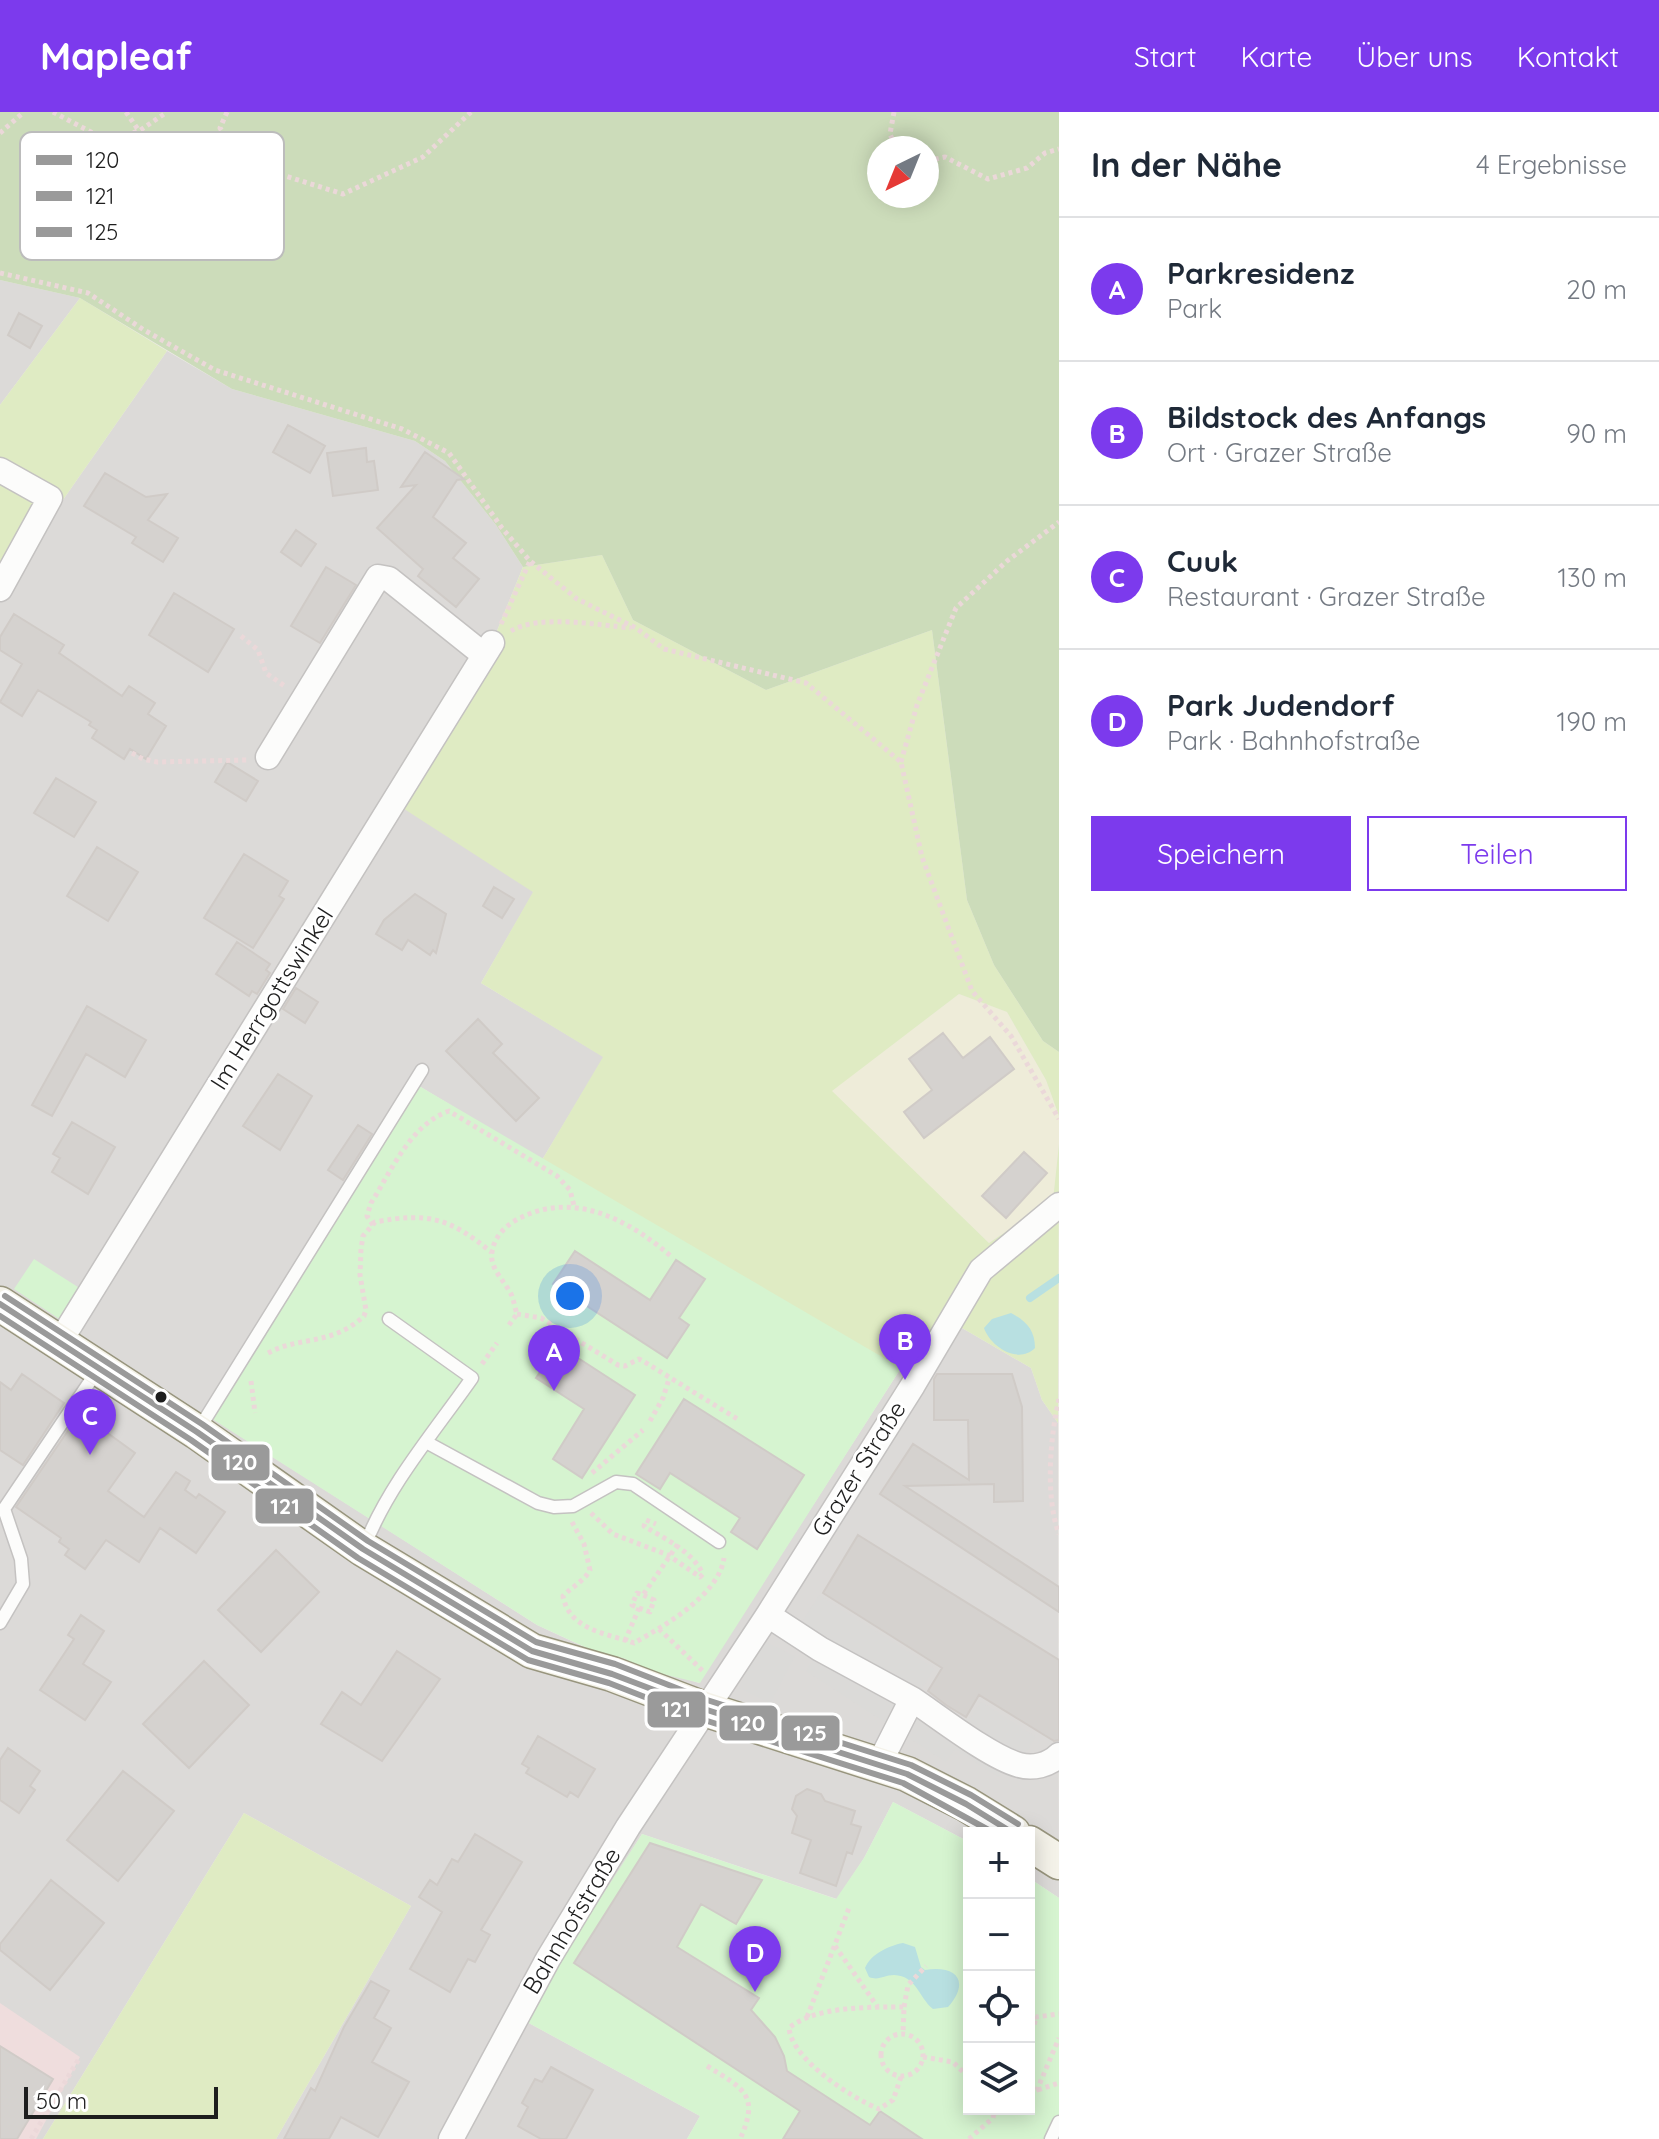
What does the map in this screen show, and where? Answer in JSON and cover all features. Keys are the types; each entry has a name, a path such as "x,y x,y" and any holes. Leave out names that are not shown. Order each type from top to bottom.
{"main road":[{"path":"0,1304 197,1432 363,1549 532,1651 612,1674 712,1697 907,1774 1003,1827"},
{"path":"1035,1847 1059,1862"}],"street":[{"path":"0,470 50,498 0,589"},
{"path":"268,757 378,577 389,579 488,649"},
{"name":"Im Herrgottswinkel","path":"59,1343 488,649"},
{"name":"Grazer Straße","path":"712,1697 768,1615 913,1385 981,1270 1059,1205"},
{"path":"768,1615 1014,1763 1023,1767 1040,1765 1052,1762 1059,1755"},
{"name":"Bahnhofstraße","path":"451,2139 548,1959 712,1697"},
{"path":"879,1764 912,1699"}],"lane":[{"path":"197,1432 422,1070"},
{"path":"363,1549 373,1524 472,1378 389,1319"},
{"path":"0,1623 23,1584 21,1559 4,1509 98,1370"},
{"path":"426,1442 538,1503 554,1507 573,1506 616,1482 633,1484 719,1542"},
{"path":"1051,2139 1059,2122"}],"path":[{"path":"0,133 24,112"},
{"path":"53,112 91,132"},
{"path":"126,112 139,131"},
{"path":"135,132 167,112"},
{"path":"223,132 220,128 227,112"},
{"path":"284,176 343,194 423,157 471,112"},
{"path":"891,136 894,112"},
{"path":"939,158 945,157 988,179 1027,168 1045,153 1059,149"},
{"path":"0,273 88,293 144,330 215,370 402,429 449,453 502,528 530,561 577,599 636,628 664,649 806,683 901,762"},
{"path":"1059,522 1007,561 956,608 917,705 901,762 922,857 972,991 1011,1036 1059,1119"},
{"path":"488,649 530,561"},
{"path":"488,649 519,626 566,623 636,628"},
{"path":"241,636 258,650 266,673 304,699"},
{"path":"132,753 157,762 268,757"},
{"path":"373,1225 367,1216 371,1203 419,1129 433,1117 449,1111 557,1176 570,1190 574,1206"},
{"path":"517,1314 512,1296 493,1264 491,1252 509,1224 535,1211 562,1205 611,1217 653,1241 673,1258"},
{"path":"259,1361 278,1348 327,1338 364,1316 361,1249 363,1236 375,1222 431,1217 459,1228 491,1252"},
{"path":"509,1325 517,1314"},
{"path":"517,1314 541,1318 618,1365 625,1366 639,1359 739,1420"},
{"path":"472,1378 497,1343"},
{"path":"252,1374 250,1384 255,1413"},
{"path":"650,1421 669,1379"},
{"path":"1059,1399 1053,1424 1051,1482 1059,1534"},
{"path":"581,1501 613,1534 668,1555 700,1577 703,1574 698,1565 676,1546 644,1526 646,1520 683,1534"},
{"path":"564,1506 584,1544 590,1570 584,1581 563,1596 565,1607 581,1624 634,1643 659,1629 707,1593 718,1579 725,1560 719,1542"},
{"path":"643,1595 689,1522"},
{"path":"637,1593 643,1595 654,1600 650,1612 632,1605 637,1593"},
{"path":"612,1674 639,1608"},
{"path":"659,1629 683,1654 712,1697"},
{"path":"807,2018 849,1908"},
{"path":"835,1946 878,2007"},
{"path":"903,2034 908,1985 925,1967"},
{"path":"901,2077 893,2100 879,2109 852,2098 803,2053 790,2037 789,2028 807,2018 878,2007 904,2007"},
{"path":"1035,2023 1036,2017 1059,2014"},
{"path":"903,2034 910,2035 920,2044 923,2057 914,2073 901,2077 888,2072 881,2054 890,2037 903,2034"},
{"path":"1037,2090 1059,2038"},
{"path":"31,2139 80,2057"},
{"path":"923,2057 953,2062 963,2072"},
{"path":"707,2066 743,2091 749,2100 749,2119 740,2139"},
{"path":"1037,2090 1059,2083"},
{"path":"969,2139 994,2115"}],"shaded area":[{"path":"0,280 80,298 0,405"},
{"path":"167,351 232,389 415,441 445,461 496,525 523,567 492,643 533,893 481,983 604,1057 542,1160 419,1086 207,1415 537,1625 610,1659 615,1656 699,1683 901,1368 909,1374 943,1317 1031,1368 1042,1400 1058,1423 1059,1898 1035,1882 1035,1827 963,1827 963,1839 893,1802 864,1858 837,1899 642,1834 525,2021 700,2116 687,2139 276,2139 411,1906 244,1813 43,2139 0,2139 0,590"},
{"path":"959,994 1007,1012 1046,1080 1059,1116 1053,1200 989,1243 831,1091"},
{"path":"819,1595 934,1668 920,1692 967,1722 981,1702 1036,1737 1013,1773 1004,1767 998,1777 955,1749 946,1762 806,1671 820,1649 795,1633"},
{"path":"762,1640 795,1656 770,1704 738,1688"},
{"path":"0,2003 80,2057 36,2139 0,2139"}],"green space":[{"path":"0,112 1059,112 1059,1052 1043,1041 994,965 967,900 932,630 766,690 633,620 602,555 523,567 496,525 445,461 415,441 232,389 80,298 0,280"},
{"path":"80,298 167,351 0,590 0,405"},
{"path":"602,555 633,620 766,690 932,630 967,900 994,965 1043,1041 1059,1052 1059,1116 1046,1080 1007,1012 959,994 832,1091 989,1243 1053,1200 1059,1144 1058,1423 1042,1400 1031,1368 943,1317 910,1374 542,1160 603,1057 481,983 533,892 398,805 492,643 523,567"},
{"path":"419,1086 901,1368 700,1683 629,1666 626,1659 615,1656 611,1659 537,1625 206,1415"},
{"path":"34,1259 81,1289 61,1320 14,1289"},
{"path":"893,1802 963,1839 963,2115 1035,2115 1035,1882 1059,1898 1059,2139 687,2139 700,2116 525,2021 559,1962 642,1834 836,1899 864,1858"},
{"path":"244,1813 411,1906 276,2139 43,2139"}],"water":[{"path":"1011,1313 1031,1331 1035,1348 1028,1353 1021,1355 1005,1351 992,1341 984,1328 992,1319"},
{"path":"903,1943 915,1947 921,1967 925,1970 945,1970 957,1977 958,1990 948,2007 933,2009 913,1983 902,1976 869,1977 865,1968 871,1959"}],"building":[{"path":"19,313 42,326 30,348 8,335"},
{"path":"288,425 325,446 310,473 273,452"},
{"path":"366,448 367,462 374,461 378,490 333,496 327,453"},
{"path":"425,452 464,479 457,480 433,517 466,543 453,558 479,579 456,607 418,576 423,569 377,528 416,485 401,487"},
{"path":"105,473 146,497 167,494 148,520 178,538 163,562 132,543 136,537 84,506"},
{"path":"296,530 316,544 301,566 281,552"},
{"path":"326,567 356,585 320,643 291,626"},
{"path":"174,593 234,629 208,672 149,635"},
{"path":"14,614 64,645 59,653 122,696 129,686 155,703 148,714 166,726 146,759 130,749 124,759 92,738 97,730 89,725 91,722 38,690 22,716 0,702 22,664 0,650 0,637"},
{"path":"227,762 258,781 246,801 215,782"},
{"path":"56,778 96,802 74,837 34,813"},
{"path":"97,847 138,872 108,921 67,896"},
{"path":"244,854 288,881 279,896 284,899 253,948 204,918"},
{"path":"494,887 514,899 502,918 483,906"},
{"path":"415,894 446,914 436,953 433,950 430,955 408,940 402,950 376,934 384,920"},
{"path":"237,942 270,964 266,970 270,973 257,994 252,991 249,996 216,974"},
{"path":"296,988 318,1002 305,1023 283,1009"},
{"path":"87,1006 146,1040 125,1077 86,1054 52,1116 32,1105"},
{"path":"478,1019 502,1044 493,1053 539,1098 516,1121 446,1051"},
{"path":"943,1033 963,1058 990,1037 1014,1069 924,1138 904,1112 932,1090 909,1059"},
{"path":"278,1074 312,1096 280,1150 243,1126"},
{"path":"72,1122 115,1147 88,1194 52,1172 60,1158 53,1154"},
{"path":"358,1125 372,1134 343,1180 328,1170"},
{"path":"1024,1152 1047,1173 1006,1218 982,1196"},
{"path":"575,1251 650,1300 676,1260 705,1279 679,1318 689,1325 667,1358 553,1284"},
{"path":"558,1345 635,1395 582,1478 553,1459 584,1409 536,1378"},
{"path":"22,1374 64,1403 23,1465 0,1450 0,1382 11,1390"},
{"path":"937,1374 1012,1374 1022,1407 1023,1501 994,1502 994,1484 905,1486 1059,1587 1059,1612 880,1494 913,1444 969,1480 968,1420 934,1420 934,1379"},
{"path":"684,1399 804,1475 757,1549 731,1532 740,1518 670,1473 660,1489 636,1474"},
{"path":"80,1413 135,1453 108,1491 144,1517 176,1472 190,1481 185,1490 196,1498 199,1494 225,1512 196,1553 160,1528 139,1562 106,1540 85,1569 65,1555 69,1549 59,1542 61,1538 16,1507"},
{"path":"858,1535 1059,1660 1059,1740 1054,1741 979,1695 966,1717 946,1705 928,1691 942,1668 823,1593"},
{"path":"276,1550 319,1592 261,1652 218,1610"},
{"path":"81,1615 104,1631 83,1664 111,1682 85,1720 40,1690 74,1639 68,1635"},
{"path":"397,1651 440,1679 382,1761 321,1724 342,1692 361,1705"},
{"path":"204,1661 249,1705 189,1768 143,1724"},
{"path":"538,1736 595,1769 578,1797 570,1792 567,1797 526,1773 529,1768 522,1764"},
{"path":"8,1748 40,1771 30,1786 35,1790 19,1813 0,1800 0,1760"},
{"path":"123,1771 174,1811 118,1881 67,1840"},
{"path":"807,1789 821,1794 825,1801 855,1811 851,1824 861,1827 852,1854 847,1852 836,1886 800,1873 811,1840 792,1833 797,1816 792,1809 796,1796"},
{"path":"475,1834 522,1862 481,1930 490,1935 475,1962 468,1959 450,1992 410,1969 442,1912 419,1897 430,1880 437,1885 452,1859 458,1862"},
{"path":"650,1843 762,1880 736,1924 701,1904 677,1947 759,1998 751,2010 775,2037 787,2071 870,2125 880,2111 922,2139 783,2139 800,2111 574,1963"},
{"path":"51,1880 104,1923 50,1990 0,1950 0,1944"},
{"path":"371,1981 389,1991 374,2018 391,2028 372,2062 409,2082 378,2137 341,2117 329,2139 284,2139 311,2088 315,2091 344,2027"},
{"path":"0,2046 53,2079 17,2139 0,2139"},
{"path":"551,2067 593,2090 566,2139 541,2139 518,2126 528,2107 522,2103 535,2079 542,2082"}],"waterway":[{"path":"1030,1298 1059,1278"}],"transit line":[{"name":"125","path":"5,1296 202,1424 368,1541 536,1642 615,1664 707,1700 911,1765 971,1795 1018,1824"},
{"name":"120","path":"0,1304 197,1432 363,1549 532,1651 612,1674 704,1709 907,1774 1003,1827"},
{"name":"121","path":"0,1316 191,1440 358,1558 528,1660 609,1683 701,1719 903,1783 983,1827"}],"place":[{"name":"Bildstock des Anfangs","path":"905,1380"},
{"name":"Parkresidenz","path":"554,1391"},
{"name":"Cuuk","path":"90,1455"},
{"name":"Park Judendorf","path":"755,1992"}]}
